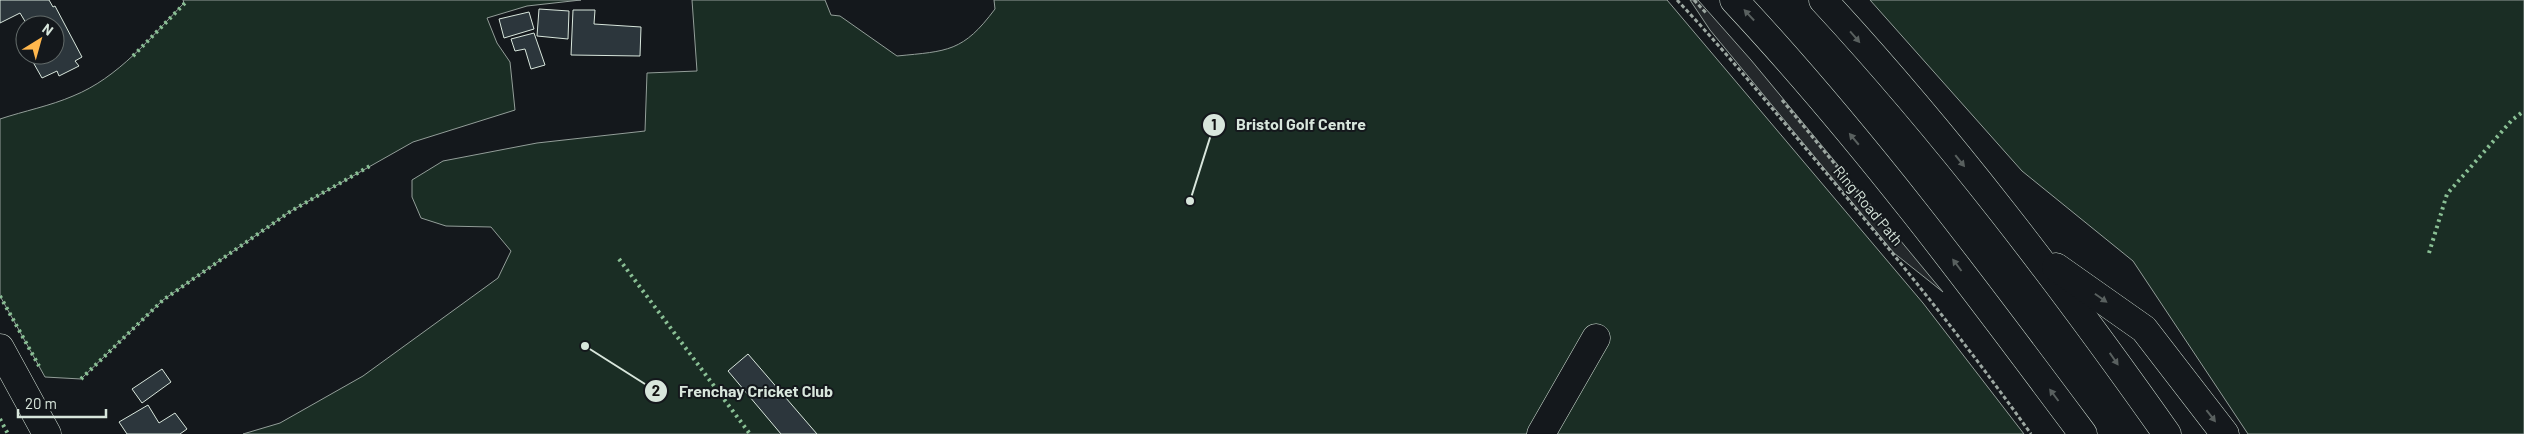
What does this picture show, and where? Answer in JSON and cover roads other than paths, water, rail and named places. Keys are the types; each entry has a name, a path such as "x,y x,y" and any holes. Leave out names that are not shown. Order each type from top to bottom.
{"main road":[{"path":"1734,0 1768,36 1930,229 2083,434"},
{"path":"1823,0 1903,91 2032,250 2167,434"},
{"path":"2032,250 2144,328 2225,434"},
{"path":"1541,434 1596,338"},
{"path":"0,348 47,434"}],"place":[{"name":"Bristol Golf Centre","path":"1190,201"},
{"name":"Frenchay Cricket Club","path":"585,346"}]}
